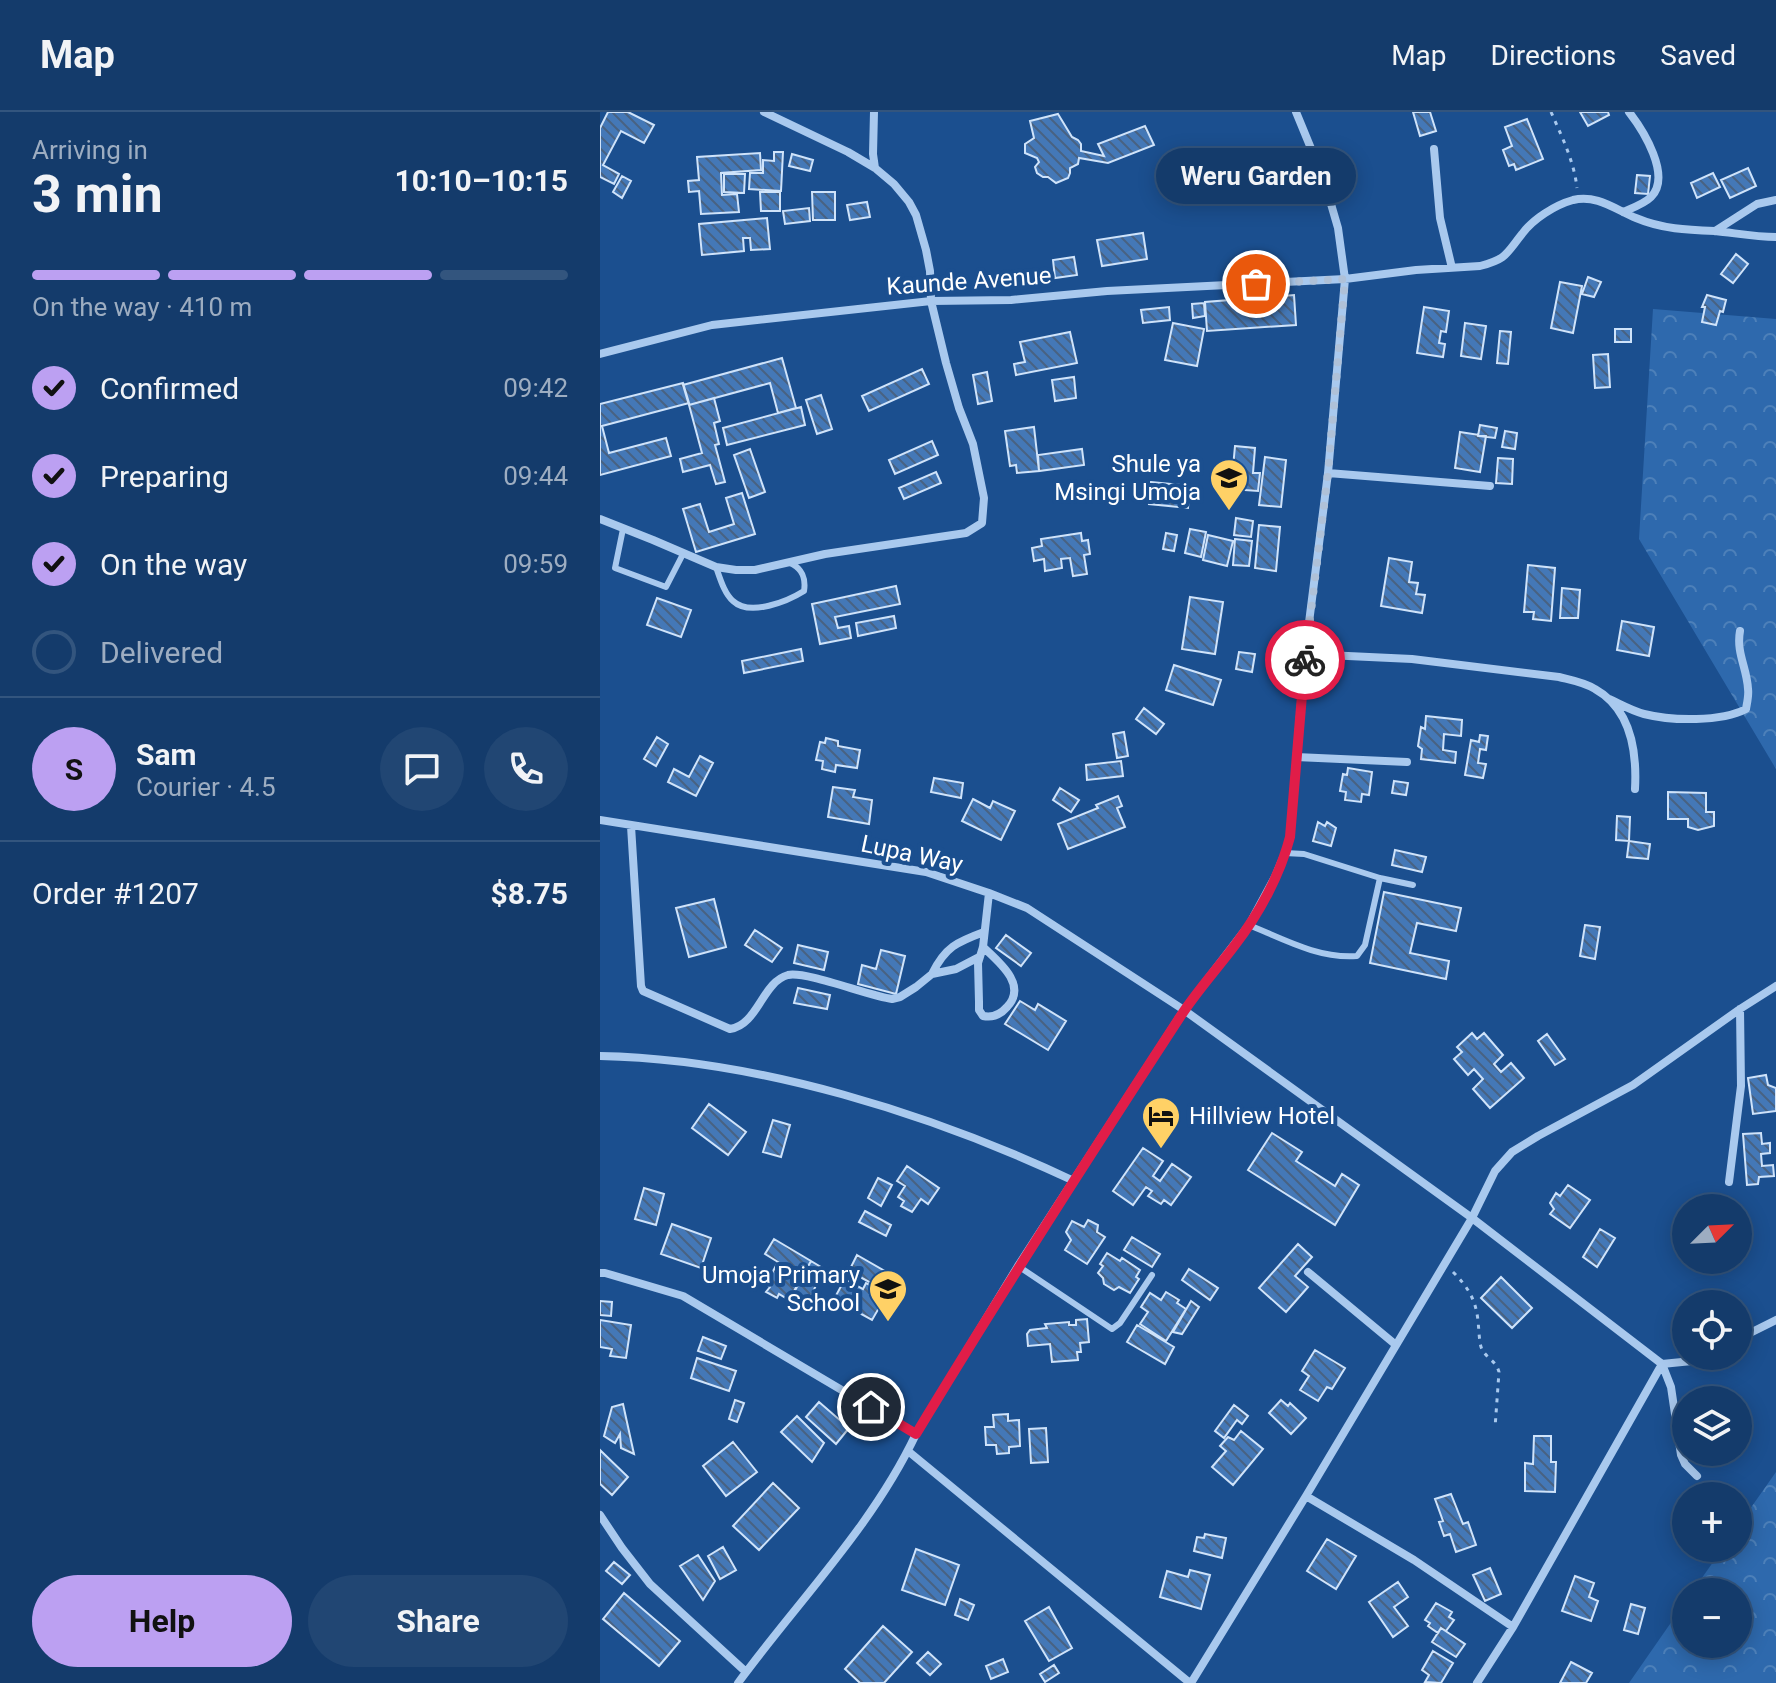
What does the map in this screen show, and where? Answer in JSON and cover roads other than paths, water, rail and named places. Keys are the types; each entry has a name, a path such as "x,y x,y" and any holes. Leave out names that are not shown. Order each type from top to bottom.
{"street":[{"path":"600,519 716,567 755,570 825,554 966,533 982,523 984,498 973,444 959,408 931,301 930,271 916,215 894,184 875,168 764,112"},
{"path":"874,112 875,168"},
{"path":"738,1683 861,1526 1018,1266 1184,1010 1249,925 1285,853 1290,837 1305,654 1328,473 1345,279 1338,228 1296,112"},
{"path":"1623,212 1653,195 1658,168 1648,142 1629,112"},
{"path":"1434,149 1440,218 1452,268"},
{"name":"Kaunde Avenue","path":"600,354 712,325 931,301 1011,300 1107,291 1345,279 1480,266 1507,255 1532,223 1574,200 1599,201 1623,212"},
{"path":"1715,231 1757,204 1776,200"},
{"path":"1623,212 1662,228 1776,237"},
{"path":"1328,473 1490,486"},
{"path":"1608,699 1643,714 1668,717 1700,718 1746,709 1749,690 1739,652 1740,631"},
{"path":"1305,654 1412,659 1559,677 1597,689 1625,720 1630,733 1636,762 1635,789"},
{"path":"1296,757 1407,762"},
{"name":"Lupa Way","path":"600,820 926,872 1027,908 1184,1010 1472,1218 1662,1364"},
{"path":"631,826 639,978 643,991 730,1029 743,1024 777,981 790,975 811,977 892,999 900,997 932,974 939,958 948,948 984,932"},
{"path":"983,947 1004,967 1015,984 1009,1006 989,1018 979,1010 979,957 983,947 989,893"},
{"path":"932,974 956,969 979,957"},
{"path":"908,1451 1190,1683 1472,1218 1495,1171 1512,1152 1633,1085 1776,986"},
{"path":"1729,1182 1741,1086 1740,1009"},
{"path":"600,1056 668,1059 720,1066 819,1089 913,1117 1006,1151 1074,1181"},
{"path":"1308,1272 1396,1345"},
{"path":"600,1273 683,1296 916,1434"},
{"path":"1752,1332 1776,1320"},
{"path":"1662,1364 1672,1363"},
{"path":"1662,1364 1671,1387 1681,1455 1697,1476"},
{"path":"1477,1683 1513,1627 1662,1364"},
{"path":"1306,1496 1414,1560 1513,1627"},
{"path":"600,1515 650,1584 746,1672"}],"lane":[{"path":"623,529 615,568 666,587 683,554"},
{"path":"716,567 731,600 750,608 770,606 804,591 801,571 789,563"},
{"path":"1285,853 1304,854 1413,885"},
{"path":"1249,925 1309,950 1341,957 1357,956 1365,945 1380,878"},
{"path":"1018,1266 1112,1329 1120,1323 1152,1275"}],"place":[{"name":"Weru Garden","path":"1256,284"},
{"name":"Shule ya Msingi Umoja","path":"1229,512"},
{"name":"Hillview Hotel","path":"1161,1150"},
{"name":"Umoja Primary School","path":"888,1323"}]}
